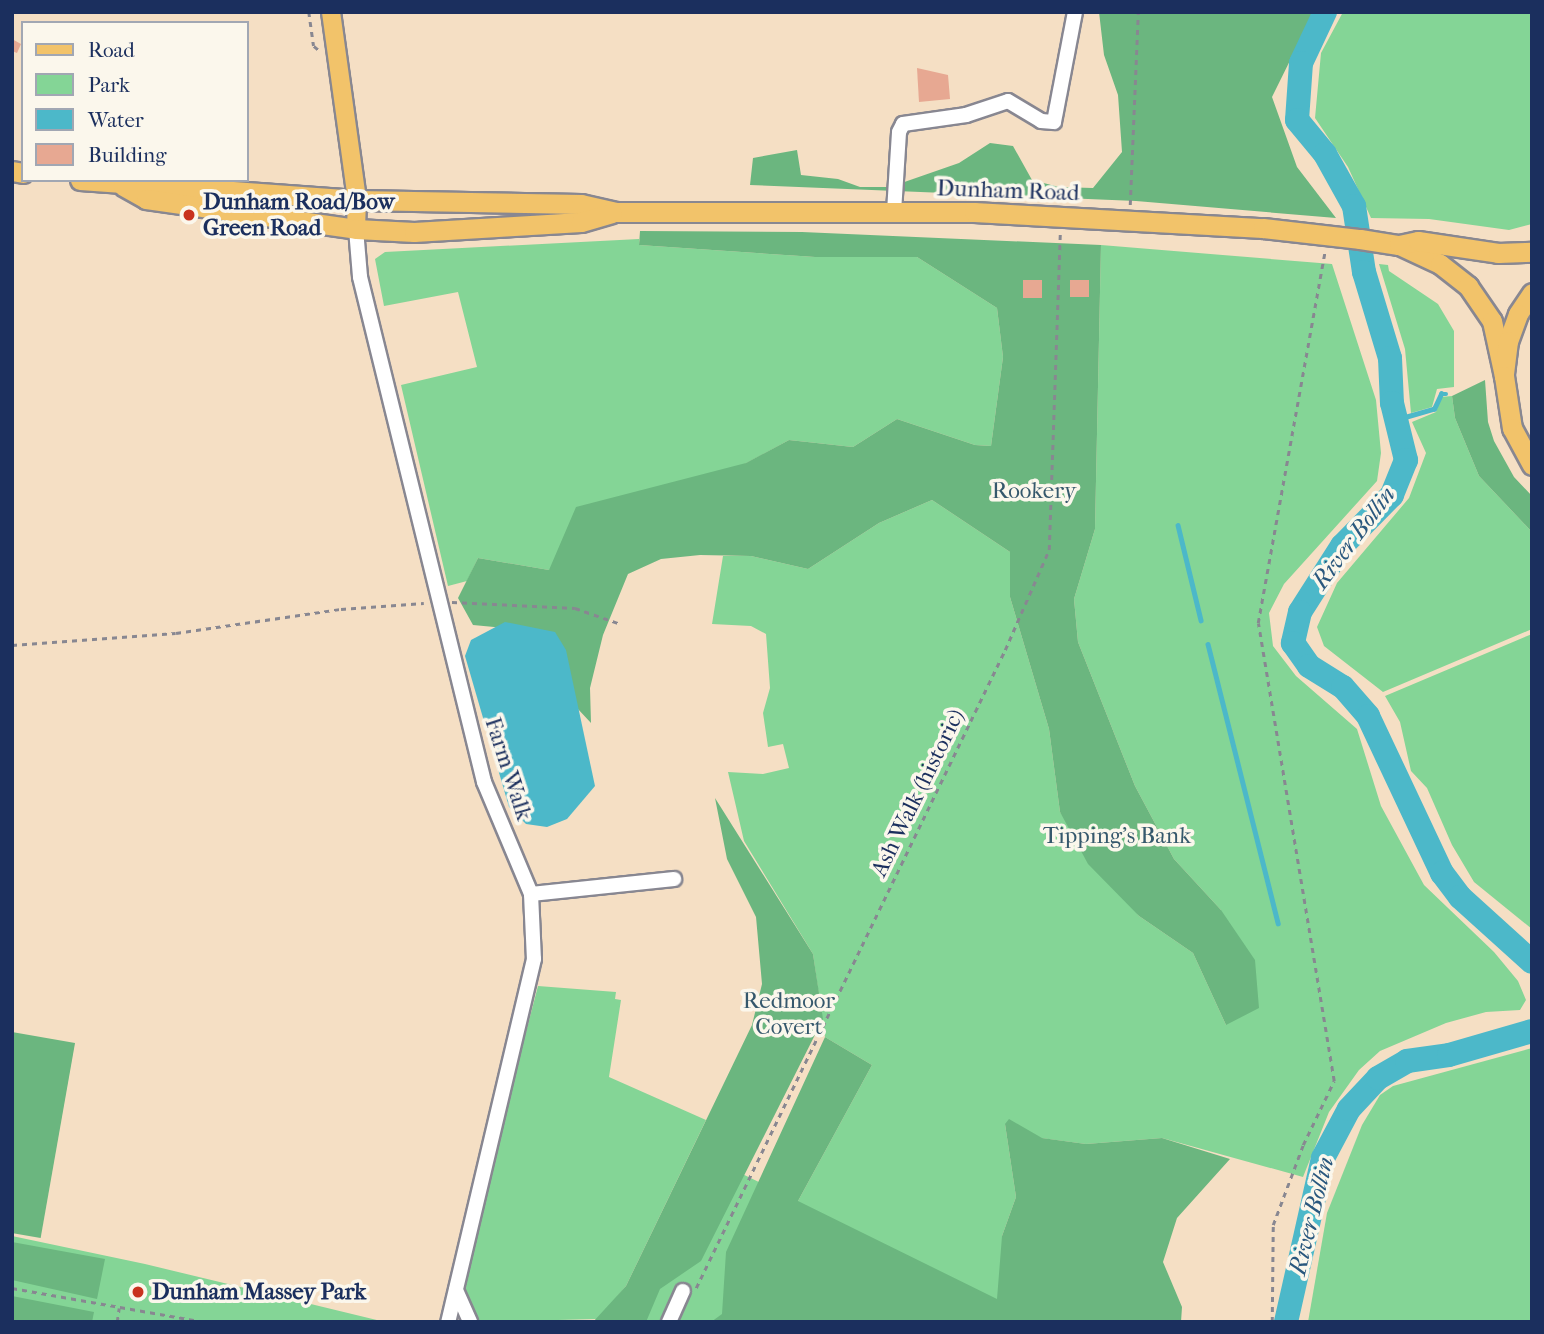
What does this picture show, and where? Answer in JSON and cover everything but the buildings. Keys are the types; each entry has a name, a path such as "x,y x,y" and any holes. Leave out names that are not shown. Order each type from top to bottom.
{"highway":[{"name":"Dunham Road","path":"94,182 123,186 150,182 357,200 581,204 615,212 894,212 1154,221 1325,243 1395,244 1418,241 1498,254 1532,252"},
{"name":"Dunham Road","path":"123,186 146,199 356,229 414,232 519,228 581,222 615,212"},
{"name":"Dunham Road","path":"1395,244 1453,272 1485,306 1500,344 1504,376"},
{"path":"1532,293 1508,341 1504,376 1512,428 1532,465"}],"main road":[{"path":"331,12 357,200 356,229"}],"lane":[{"path":"894,212 903,124 966,115 1008,101 1041,121 1054,122 1075,12"},
{"name":"Farm Walk","path":"356,229 360,277 437,602 484,782 531,894 534,959 448,1322"},
{"path":"531,894 674,878"},
{"path":"456,1289 470,1322"},
{"path":"669,1322 687,1294"}],"path":[{"path":"309,12 316,49 337,54"},
{"path":"1130,205 1138,12"},
{"path":"1272,1322 1273,1225 1303,1145 1334,1082 1258,623 1325,243"},
{"name":"Ash Walk (historic)","path":"687,1294 1005,650 1048,550 1060,246"},
{"path":"12,645 176,633 341,609 437,602 575,608 621,624"},
{"path":"12,1288 205,1322"},
{"path":"117,1322 120,1308"}],"green space":[{"path":"1099,12 1314,12 1272,97 1297,167 1336,218 1136,201 750,185 753,158 797,150 801,175 838,179 860,187 890,187 959,163 990,143 1013,146 1032,180 1059,187 1093,188 1122,152 1118,95 1104,55"},
{"path":"1343,12 1532,12 1532,224 1509,230 1429,219 1371,218 1348,167 1315,118 1321,53"},
{"name":"Rookery","path":"640,231 802,232 1101,245 1095,529 1074,599 1078,642 1135,786 1174,859 1221,910 1255,960 1259,1008 1226,1025 1193,953 1139,916 1088,864 1060,812 1049,729 1010,597 1010,552 932,500 879,523 808,569 751,556 700,555 661,559 628,574 603,635 590,688 591,723 563,693 526,630 473,625 458,598 478,558 549,570 576,507 746,463 789,440 853,447 897,419 975,445 991,446 1003,357 997,308 917,257 815,257 639,245"},
{"path":"639,239 639,245 815,257 917,257 997,308 1003,357 991,446 975,445 897,419 853,447 789,440 549,570 478,558 467,581 448,586 401,385 477,367 458,292 384,306 375,259 385,252"},
{"path":"1101,245 1332,264 1376,400 1381,453 1377,481 1284,584 1269,613 1273,646 1296,676 1357,729 1381,806 1424,885 1494,952 1518,981 1526,1000 1520,1010 1486,1012 1446,1023 1380,1051 1359,1070 1329,1112 1303,1177 1162,1138 1086,1144 1041,1138 1005,1124 1016,1197 1002,1236 1045,1322 619,1322 701,1154 798,1201 872,1065 825,1037 813,954 744,841 728,772 763,774 789,768 783,744 768,747 763,713 770,688 766,634 751,626 712,624 723,556 751,556 808,569 879,523 932,500 1010,552 1010,597 1049,729 1060,812 1139,916 1193,953 1226,1025 1221,910 1174,859 1135,786 1078,642 1074,599 1095,529"},
{"path":"1379,264 1388,265 1389,271 1438,304 1454,331 1454,387 1437,389 1432,407 1411,413 1405,349"},
{"path":"1485,380 1488,422 1494,441 1514,477 1532,496 1532,532 1479,476 1455,418 1452,396"},
{"path":"1452,396 1455,418 1479,476 1532,532 1532,629 1383,692 1324,646 1317,627 1337,583 1409,498 1426,453 1412,422 1436,412 1441,397"},
{"path":"1532,634 1532,929 1474,882 1452,845 1427,788 1411,771 1400,722 1385,696"},
{"name":"Redmoor Covert","path":"715,798 813,954 823,1019 701,1261 660,1289 646,1322 593,1322 626,1286 752,1025 762,984 756,917 727,859"},
{"path":"538,986 616,992 615,999 621,1000 609,1077 706,1120 626,1286 598,1319 480,1322 473,1320 464,1303 461,1281"},
{"path":"12,1032 75,1043 41,1238 12,1233"},
{"path":"825,1037 872,1065 798,1201 997,1299 1002,1236 1016,1197 1005,1124 1009,1119 1042,1138 1086,1144 1162,1138 1230,1159 1177,1218 1163,1262 1182,1307 1181,1322 711,1322 722,1314 726,1252"},
{"path":"1532,1048 1532,1322 1308,1322 1327,1213 1362,1125 1380,1095 1393,1086"},
{"name":"Dunham Massey Park","path":"12,1236 145,1264 385,1322 12,1322"},
{"path":"12,1242 105,1259 97,1299 12,1280"},
{"path":"12,1296 94,1312 92,1322 12,1322"}],"water":[{"path":"505,622 555,632 566,650 595,786 567,819 547,827 526,824 509,807 465,656 471,640"}],"waterway":[{"name":"River Bollin","path":"1325,12 1301,63 1297,120 1325,154 1354,206 1364,272 1390,358 1392,403 1406,460 1392,495 1342,546 1300,612 1293,643 1309,666 1343,687 1368,716 1442,873 1460,897 1532,962"},
{"path":"1398,419 1434,409 1441,394 1446,394"},
{"path":"1178,525 1201,620"},
{"path":"1208,644 1278,923"},
{"name":"River Bollin","path":"1286,1322 1323,1158 1349,1109 1378,1078 1407,1061 1449,1055 1532,1031"}],"place":[{"name":"Dunham Road/Bow Green Road","path":"189,215"},
{"name":"Dunham Massey Park","path":"138,1292"}],"park label":[{"name":"Tipping's Bank","path":"1117,836"}]}
